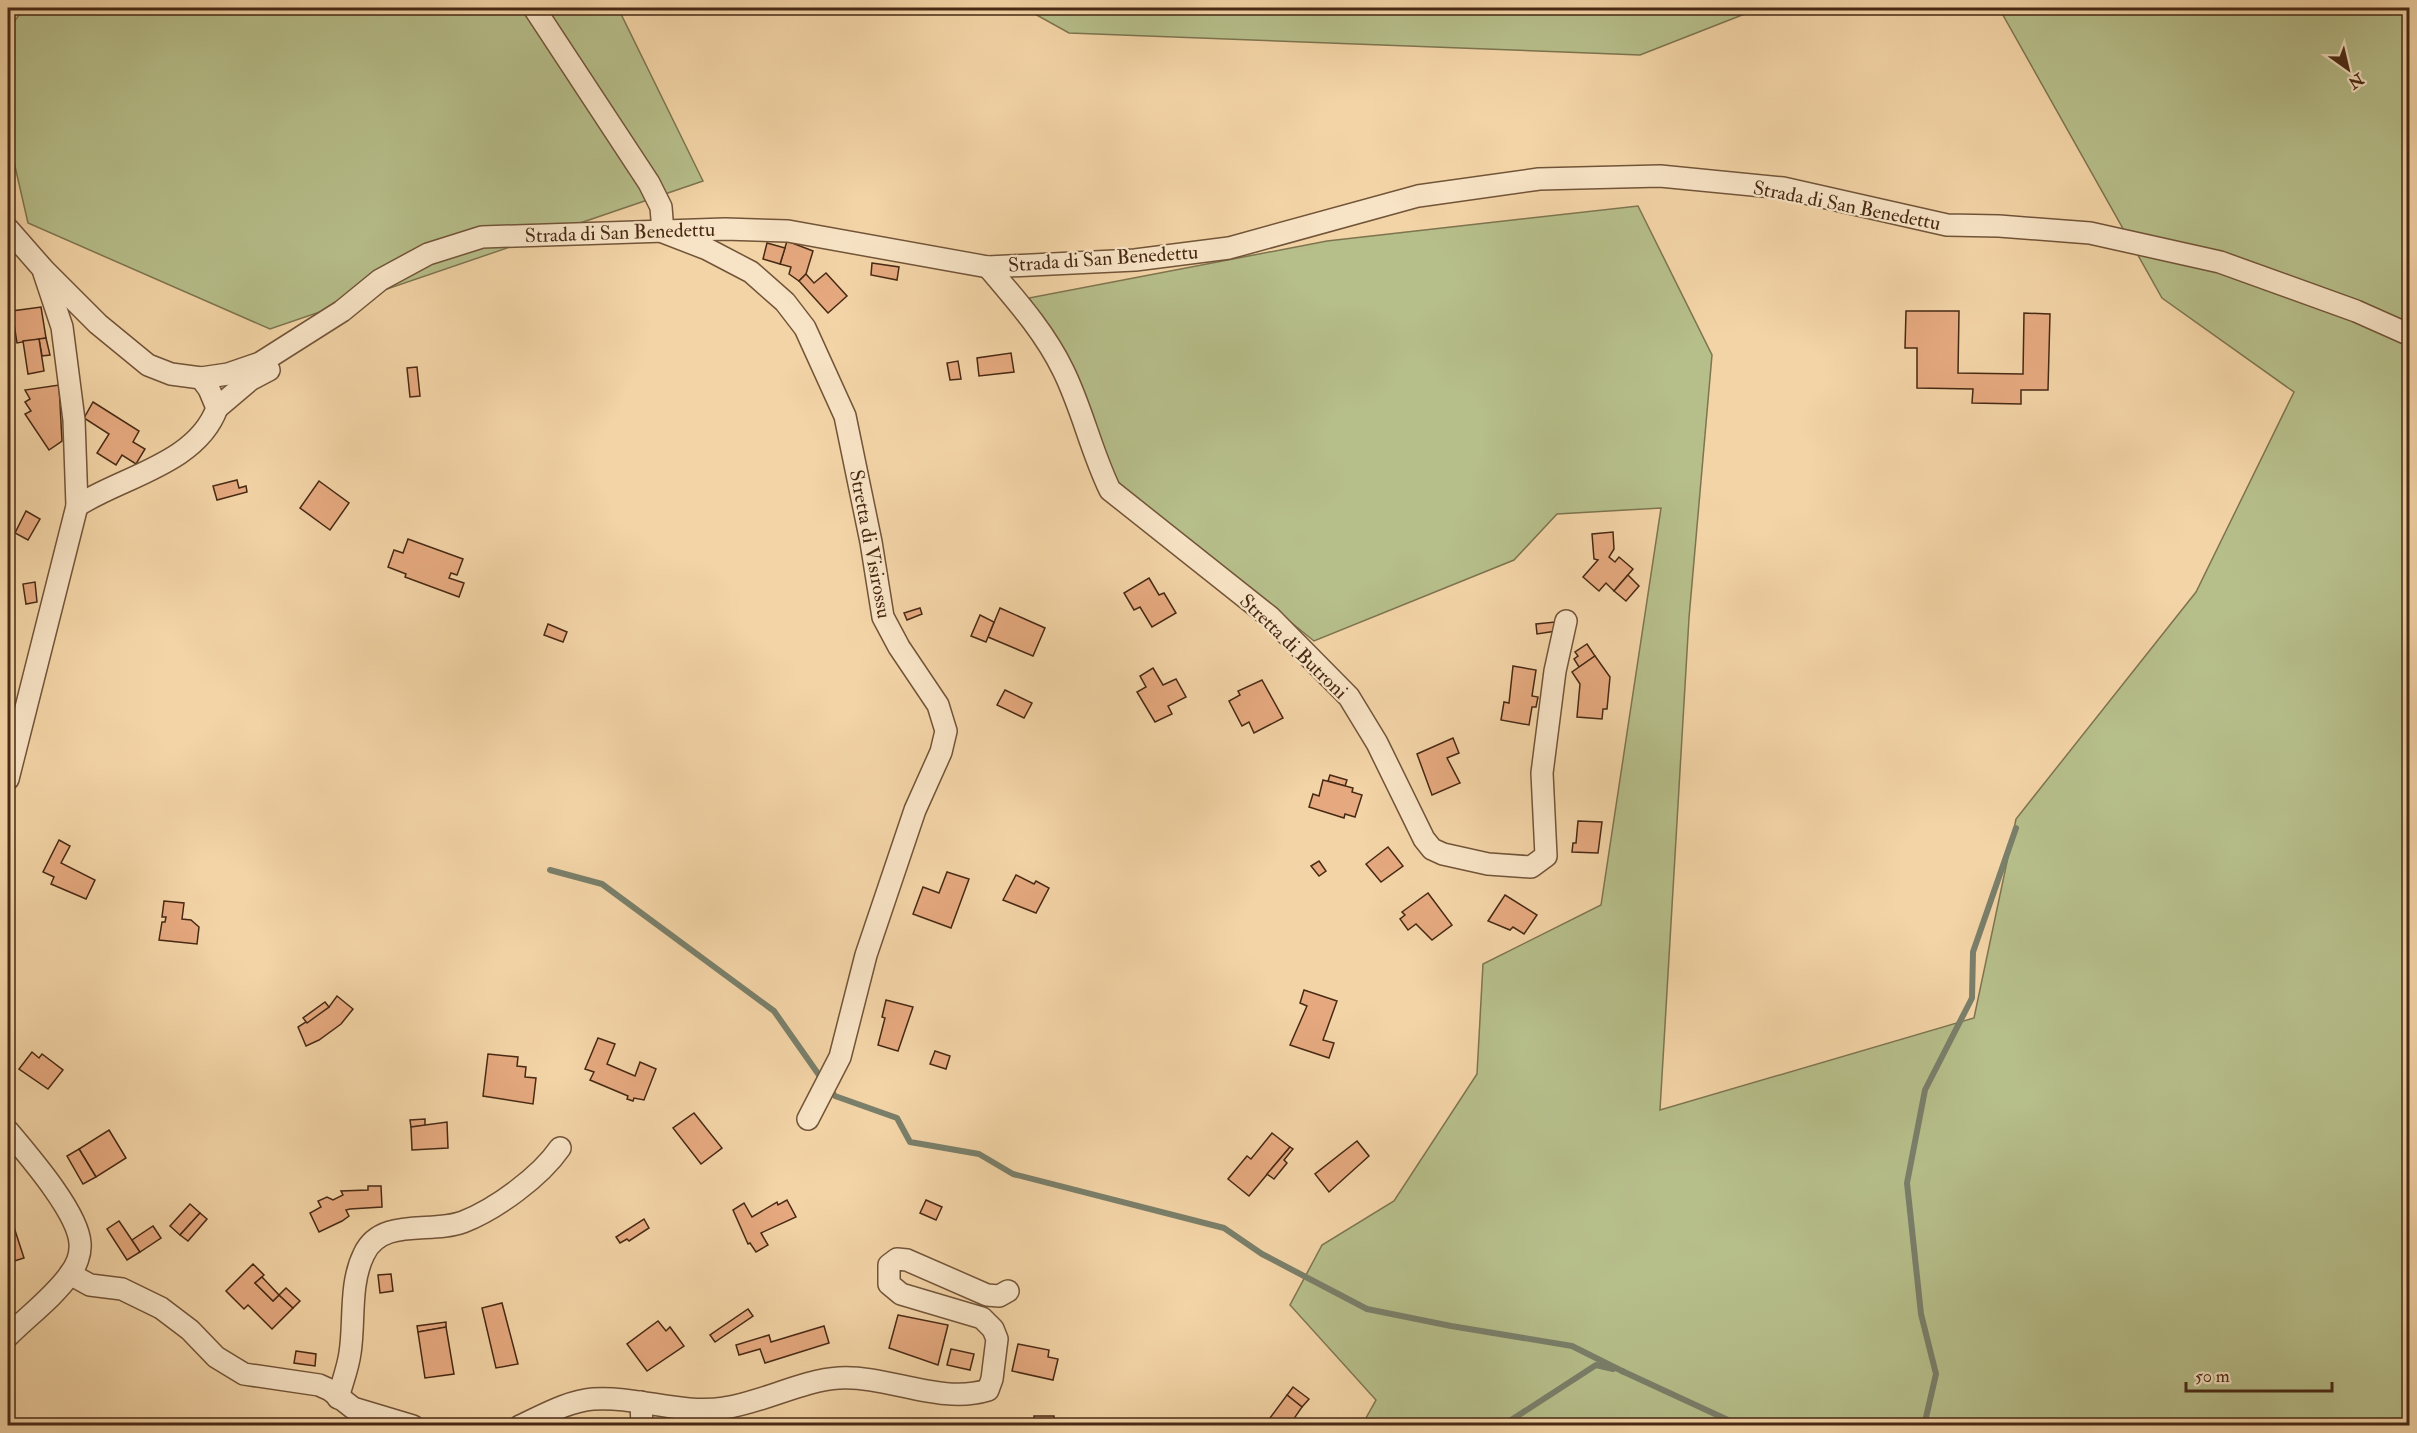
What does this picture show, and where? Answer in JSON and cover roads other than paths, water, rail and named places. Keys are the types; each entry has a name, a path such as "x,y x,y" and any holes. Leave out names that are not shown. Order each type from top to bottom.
{"street":[{"path":"534,8 649,183 661,207 663,232"},
{"name":"Strada di San Benedettu","path":"8,229 44,270 98,324 148,365 171,374 201,378 228,374 260,363 342,311 380,280 428,254 482,237 725,229 788,231 988,267 1135,260 1229,248 1418,196 1539,179 1660,176 1783,188 1947,225 1999,226 2090,233 2220,262 2356,311 2409,335"},
{"name":"Stretta di Visirossu","path":"663,232 707,249 750,272 785,302 805,328 845,416 871,542 883,617 898,647 938,705 946,731 941,752 915,810 866,955 840,1057 808,1119"},
{"name":"Stretta di Butroni","path":"988,267 1036,324 1064,370 1099,467 1110,490 1270,617 1349,697 1377,743 1424,839 1432,849 1443,854 1488,864 1531,867 1540,863 1546,856 1542,773 1555,671 1566,621"},
{"path":"8,779 76,506 74,420 63,338 44,270"},
{"path":"76,506 174,456 211,424 217,408 250,380 279,365 287,347"},
{"path":"201,378 209,389 217,408"},
{"path":"8,1131 35,1163 77,1227 81,1245 78,1260 70,1274 8,1336"},
{"path":"338,1398 350,1353 352,1305 363,1254 376,1238 390,1231 459,1223 484,1214 548,1166 560,1148"},
{"path":"520,1425 567,1405 592,1399 641,1402 700,1410 725,1408 838,1378 870,1379 970,1396 988,1390 992,1379 997,1339 993,1329 982,1318 901,1294 889,1284 889,1265 897,1259 906,1260 987,1295 999,1296 1008,1291"},
{"path":"70,1274 90,1285 122,1289 161,1308 190,1330 216,1357 244,1374 319,1385 330,1390 352,1408 413,1425"},
{"path":"641,1402 642,1425"}],"waterway":[{"path":"1924,1426 1936,1374 1921,1314 1907,1183 1925,1090 1972,998 1973,952 2016,828"},
{"path":"550,870 602,884 774,1011 819,1075"},
{"path":"832,1092 835,1096 897,1118 910,1142 979,1154 1013,1174 1224,1228 1262,1254 1367,1309 1451,1326 1572,1346 1624,1372"},
{"path":"1502,1426 1596,1365 1613,1369"},
{"path":"1622,1371 1741,1426"}]}
